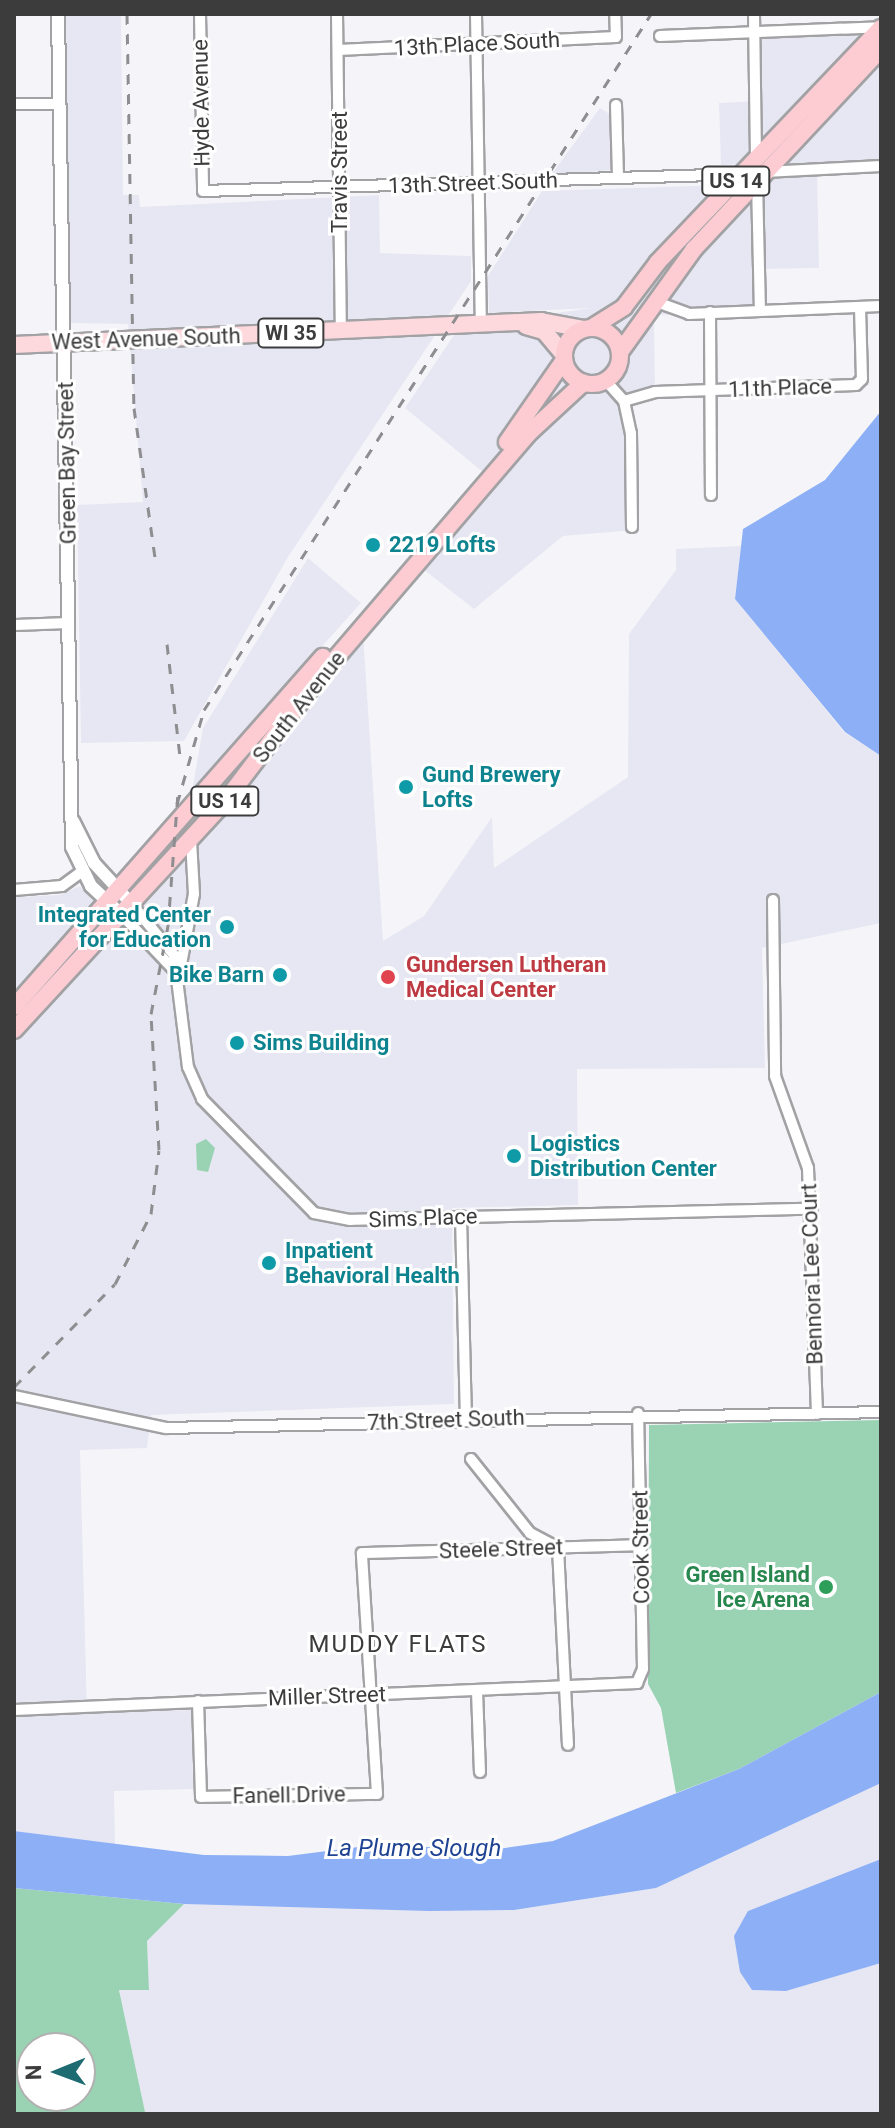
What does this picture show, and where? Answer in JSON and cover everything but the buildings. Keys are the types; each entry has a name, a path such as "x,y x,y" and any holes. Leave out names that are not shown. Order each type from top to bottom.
{"highway":[{"name":"South Avenue","path":"606,381 652,300 755,171 881,28"},
{"name":"South Avenue","path":"14,1007 505,445 564,358 588,329 624,307 755,171 881,49"},
{"path":"588,329 608,333 620,352"},
{"path":"564,358 583,383 606,381"},
{"name":"South Avenue","path":"14,1030 191,841 411,570 529,433 583,383"}],"main road":[{"name":"West Avenue South","path":"14,345 557,321 588,329"},
{"name":"West Avenue South","path":"517,323 544,331 564,358"}],"street":[{"name":"Green Bay Street","path":"58,14 72,817 81,872"},
{"name":"Hyde Avenue","path":"200,14 203,191"},
{"name":"Travis Street","path":"337,14 341,331"},
{"path":"476,14 481,325"},
{"name":"13th Place South","path":"338,50 616,37 615,14"},
{"path":"754,14 760,311"},
{"path":"660,36 881,28"},
{"path":"14,104 60,104"},
{"path":"616,105 618,177"},
{"name":"13th Street South","path":"203,191 479,184 881,166"},
{"path":"652,300 678,312 881,306"},
{"name":"11th Place","path":"624,401 710,390 856,385 862,379 860,308"},
{"path":"710,312 711,495"},
{"path":"606,381 624,401 632,527"},
{"path":"14,625 69,623"},
{"path":"72,817 111,896"},
{"name":"Sims Place","path":"191,841 194,894 179,979 188,1067 202,1099 305,1208 336,1219 812,1209"},
{"path":"14,890 62,886 81,872 125,908 179,979"},
{"name":"Bennora Lee Court","path":"773,900 775,1076 808,1168 812,1209 817,1414"},
{"path":"461,1216 466,1419"},
{"name":"7th Street South","path":"14,1396 166,1428 638,1413 881,1412"},
{"name":"Cook Street","path":"638,1413 640,1681"},
{"path":"471,1459 530,1533 558,1548 568,1745"},
{"name":"Steele Street","path":"369,1695 362,1553 641,1545"},
{"name":"Miller Street","path":"14,1710 566,1688 640,1681"},
{"path":"477,1691 480,1772"},
{"name":"Fanell Drive","path":"198,1701 201,1797 377,1794 369,1695"}],"shaded area":[{"path":"66,14 121,14 123,195 139,195 140,207 379,195 380,253 471,256 471,281 288,557 184,741 81,743 77,505 143,502 128,324 69,323"},
{"path":"881,27 881,166 817,170 819,268 759,269 760,311 654,315 655,392 625,401 635,530 563,536 474,609 423,569 495,482 405,408 460,326 592,308 489,313 488,276 542,191 722,185 744,164 721,165 719,103 755,101 754,32"},
{"path":"600,108 611,115 612,170 551,175"},
{"name":"Gundersen Lutheran Medical Center","path":"741,546 735,599 844,732 881,756 881,923 762,948 765,1068 577,1069 578,1205 452,1208 454,1404 151,1415 147,1448 80,1450 87,1713 192,1710 193,1789 114,1791 115,1845 14,1831 14,897 60,895 80,886 116,927 363,633 383,941 424,916 492,817 494,868 628,777 629,634 676,570 676,549"},
{"path":"308,558 361,603 192,791 203,728"},
{"path":"881,1783 881,1859 748,1911 786,1991 881,1963 881,2114 145,2113 119,1990 149,1990 147,1941 184,1904 514,1910 656,1888"}],"green space":[{"path":"206,1139 215,1148 208,1172 197,1170 196,1144"},
{"path":"881,1420 881,1692 739,1769 676,1793 661,1708 648,1684 649,1425"},
{"path":"14,1888 184,1904 147,1941 149,1990 119,1990 145,2112 187,2114 14,2114"}],"water":[{"path":"881,411 881,756 845,732 735,599 743,529 825,480"},
{"name":"La Plume Slough","path":"881,1692 881,1783 656,1888 514,1910 429,1911 184,1904 14,1888 14,1831 204,1855 288,1856 382,1844 485,1851 553,1841 739,1769"},
{"path":"881,1859 881,1963 786,1991 752,1990 740,1972 734,1936 748,1911"}],"railway":[{"path":"127,14 134,408 155,558"},
{"path":"177,804 204,710 651,14"},
{"path":"167,644 180,757"},
{"path":"14,1387 115,1284 151,1214 159,1150 151,1014 168,926 178,793"}],"place":[{"name":"2219 Lofts","path":"373,545"},
{"name":"Gund Brewery Lofts","path":"406,787"},
{"name":"Integrated Center for Education","path":"227,927"},
{"name":"Bike Barn","path":"280,975"},
{"name":"Gundersen Lutheran Medical Center","path":"388,977"},
{"name":"Sims Building","path":"237,1043"},
{"name":"Logistics Distribution Center","path":"514,1156"},
{"name":"Inpatient Behavioral Health","path":"269,1263"},
{"name":"Green Island Ice Arena","path":"826,1587"}],"district":[{"name":"MUDDY FLATS","path":"398,1645"}]}
